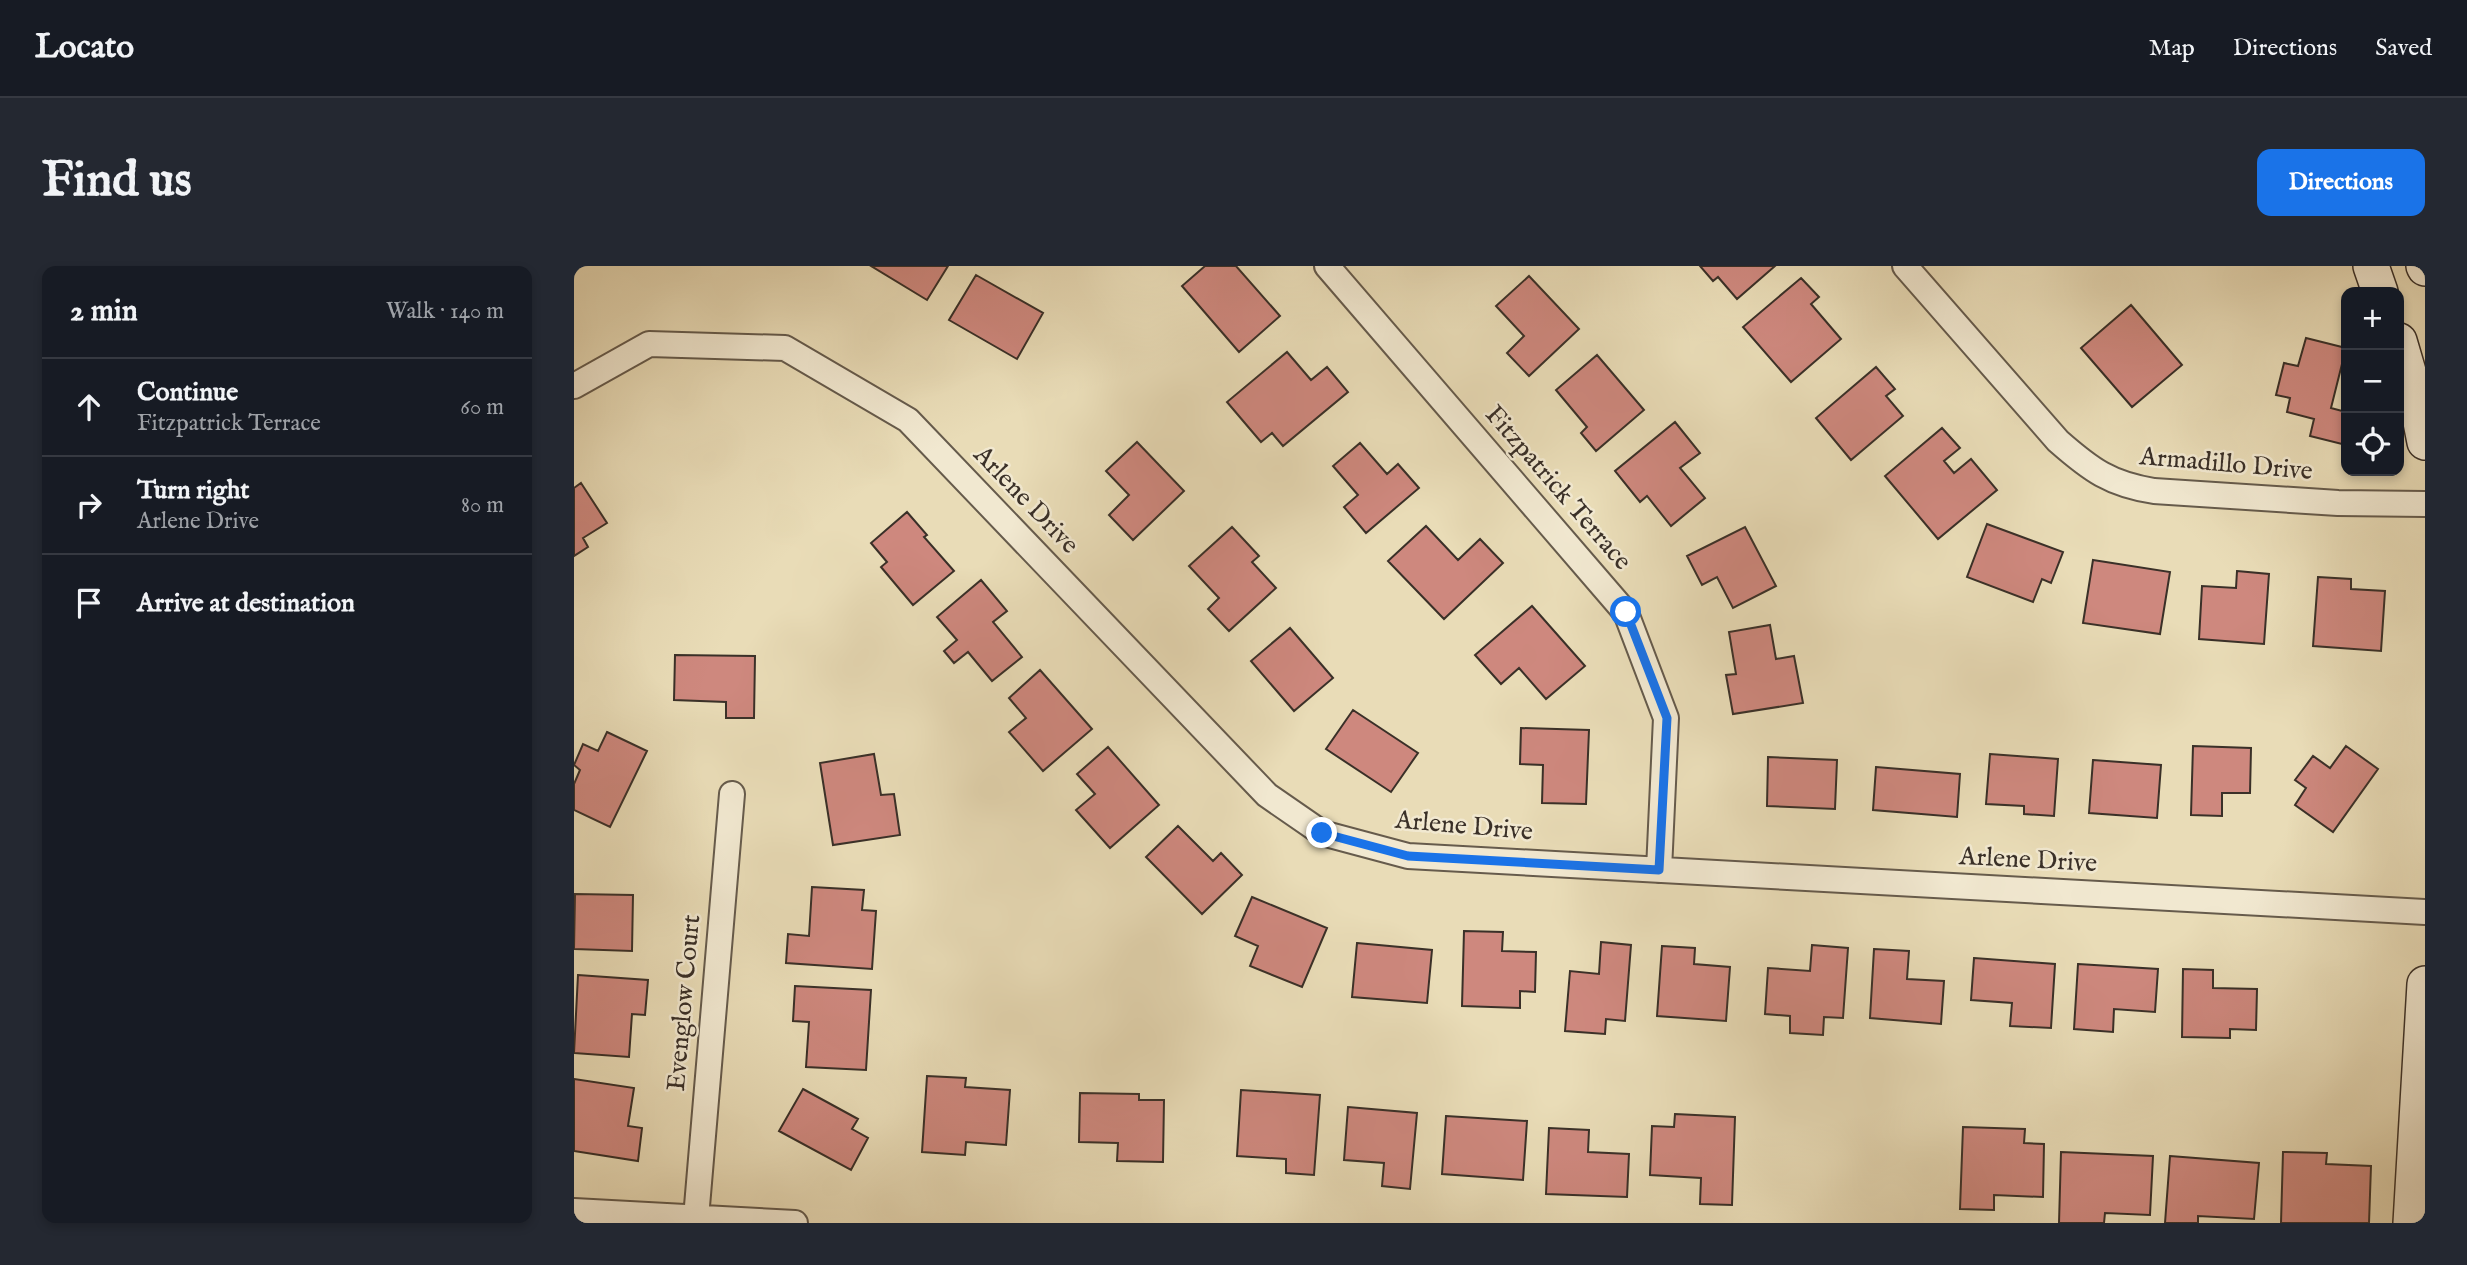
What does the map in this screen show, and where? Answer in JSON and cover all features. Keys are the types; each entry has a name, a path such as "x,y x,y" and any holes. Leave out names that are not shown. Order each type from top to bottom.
{"street":[{"name":"Fitzpatrick Terrace","path":"1327,266 1626,612 1667,718 1659,870"},
{"name":"Armadillo Drive","path":"1905,266 2058,441 2084,464 2107,478 2128,487 2154,491 2337,503 2425,504"},
{"path":"2371,266 2378,287"},
{"name":"Arlene Drive","path":"574,386 649,344 785,348 908,420 1267,795 1322,833 1408,856 2425,912"},
{"path":"2402,350 2425,442"},
{"name":"Evenglow Court","path":"696,1218 732,794"},
{"path":"2412,1223 2425,984"},
{"path":"574,1211 795,1223"}],"building":[{"path":"871,266 948,266 927,300"},
{"path":"1205,266 1236,266 1280,316 1239,352 1182,286"},
{"path":"1700,266 1775,266 1737,299 1718,277 1713,281"},
{"path":"976,275 1043,313 1017,359 949,320"},
{"path":"1529,276 1579,329 1529,376 1507,353 1524,336 1496,306"},
{"path":"1801,278 1819,297 1811,304 1841,339 1791,382 1743,327"},
{"path":"2131,305 2182,365 2132,407 2081,348"},
{"path":"2306,338 2341,347 2341,368 2331,408 2341,411 2341,444 2310,436 2314,419 2287,412 2290,398 2276,395 2284,363 2298,366"},
{"path":"1287,352 1311,380 1327,367 1348,392 1283,446 1272,433 1261,442 1227,402"},
{"path":"1597,355 1644,410 1596,451 1581,433 1587,427 1556,390"},
{"path":"1876,367 1895,389 1886,396 1903,416 1851,460 1816,418"},
{"path":"1675,422 1700,453 1680,468 1705,498 1671,526 1647,496 1640,502 1615,471"},
{"path":"1942,428 1960,448 1944,461 1954,473 1971,459 1997,490 1938,539 1885,476"},
{"path":"1137,442 1184,491 1133,540 1109,515 1129,495 1106,471"},
{"path":"1360,443 1387,474 1398,464 1419,488 1366,533 1344,507 1358,495 1333,466"},
{"path":"581,483 607,523 583,538 588,547 574,556 574,488"},
{"path":"907,512 927,535 924,537 954,571 913,605 881,567 887,562 871,543"},
{"path":"1987,524 2063,552 2051,583 2042,579 2033,602 1967,577"},
{"path":"1426,526 1458,560 1480,539 1503,563 1444,619 1388,561"},
{"path":"1232,527 1259,556 1252,562 1276,588 1229,631 1208,609 1219,598 1189,566"},
{"path":"1745,527 1776,586 1733,608 1717,577 1702,585 1687,556"},
{"path":"2093,560 2170,572 2160,634 2083,623"},
{"path":"2237,571 2269,574 2264,644 2199,639 2202,586 2236,588"},
{"path":"2318,577 2351,579 2351,589 2385,591 2381,651 2313,646"},
{"path":"981,580 1007,611 993,622 1022,657 992,681 968,652 954,663 944,651 957,640 937,617"},
{"path":"1532,606 1585,666 1546,699 1519,668 1501,684 1475,655"},
{"path":"1770,625 1776,659 1794,656 1803,703 1733,714 1726,675 1736,674 1729,632"},
{"path":"1290,628 1333,678 1294,711 1251,661"},
{"path":"675,655 755,656 754,718 726,718 726,702 674,700"},
{"path":"1040,670 1092,729 1043,771 1009,732 1026,718 1009,698"},
{"path":"1353,710 1418,753 1391,792 1326,749"},
{"path":"1521,728 1589,730 1586,804 1542,803 1543,765 1520,764"},
{"path":"607,732 647,751 610,827 574,810 574,784 580,770 574,765 583,744 598,751"},
{"path":"2193,746 2251,748 2250,793 2222,793 2222,816 2191,815"},
{"path":"2346,746 2378,769 2333,832 2295,805 2306,788 2295,780 2313,756 2330,768"},
{"path":"1108,747 1159,805 1110,848 1076,810 1095,794 1077,774"},
{"path":"874,754 881,795 894,794 900,835 833,845 820,763"},
{"path":"1990,754 2058,759 2054,816 2024,814 2024,806 1986,804"},
{"path":"1768,757 1837,760 1835,809 1767,806"},
{"path":"2093,760 2161,765 2157,818 2089,813"},
{"path":"1876,767 1960,774 1957,817 1873,810"},
{"path":"1178,826 1213,861 1221,853 1242,875 1202,914 1146,857"},
{"path":"812,887 864,890 862,910 876,911 872,969 786,963 788,934 809,936"},
{"path":"575,894 633,895 632,951 574,949"},
{"path":"1252,897 1327,928 1302,987 1250,966 1258,946 1235,936"},
{"path":"1464,931 1503,932 1502,951 1536,952 1535,992 1520,991 1520,1008 1462,1006"},
{"path":"1601,942 1631,945 1625,1021 1606,1019 1605,1034 1565,1031 1570,971 1599,974"},
{"path":"1357,943 1432,950 1427,1003 1352,997"},
{"path":"1812,945 1848,948 1843,1018 1824,1017 1823,1035 1790,1033 1790,1016 1765,1014 1768,968 1810,971"},
{"path":"1662,946 1695,948 1694,964 1730,967 1726,1021 1657,1016"},
{"path":"1874,949 1909,951 1907,979 1944,981 1941,1024 1870,1018"},
{"path":"1974,958 2055,964 2051,1028 2010,1026 2012,1003 1971,1000"},
{"path":"2078,964 2158,969 2155,1012 2114,1009 2113,1032 2074,1029"},
{"path":"2183,969 2213,970 2213,988 2257,989 2256,1030 2230,1029 2230,1038 2182,1037"},
{"path":"578,975 648,980 645,1015 632,1014 629,1057 574,1053"},
{"path":"795,986 871,990 866,1070 806,1067 809,1022 793,1021"},
{"path":"927,1076 966,1078 965,1087 1010,1090 1006,1145 966,1142 965,1155 922,1152"},
{"path":"574,1079 634,1088 628,1126 642,1128 638,1161 574,1151"},
{"path":"803,1089 858,1119 852,1129 868,1138 851,1170 779,1131"},
{"path":"1241,1090 1320,1095 1314,1175 1286,1173 1286,1159 1237,1156"},
{"path":"1080,1093 1139,1094 1139,1100 1164,1100 1163,1162 1117,1161 1118,1143 1079,1142"},
{"path":"1348,1107 1417,1113 1410,1189 1382,1186 1384,1163 1344,1160"},
{"path":"1675,1114 1735,1117 1732,1205 1700,1204 1701,1178 1650,1175 1652,1126 1674,1127"},
{"path":"1446,1116 1527,1121 1523,1180 1442,1174"},
{"path":"1963,1127 2025,1129 2024,1143 2044,1144 2043,1197 1994,1195 1994,1210 1960,1209"},
{"path":"1549,1128 1589,1130 1588,1152 1629,1154 1627,1197 1546,1194"},
{"path":"2061,1152 2153,1156 2150,1215 2105,1213 2104,1223 2059,1223"},
{"path":"2283,1152 2327,1153 2326,1164 2371,1166 2369,1223 2281,1223"},
{"path":"2170,1156 2259,1163 2254,1219 2198,1216 2198,1223 2165,1223"}],"route":[{"path":"1322,833 1408,856 1659,870 1667,718 1626,612"}]}
